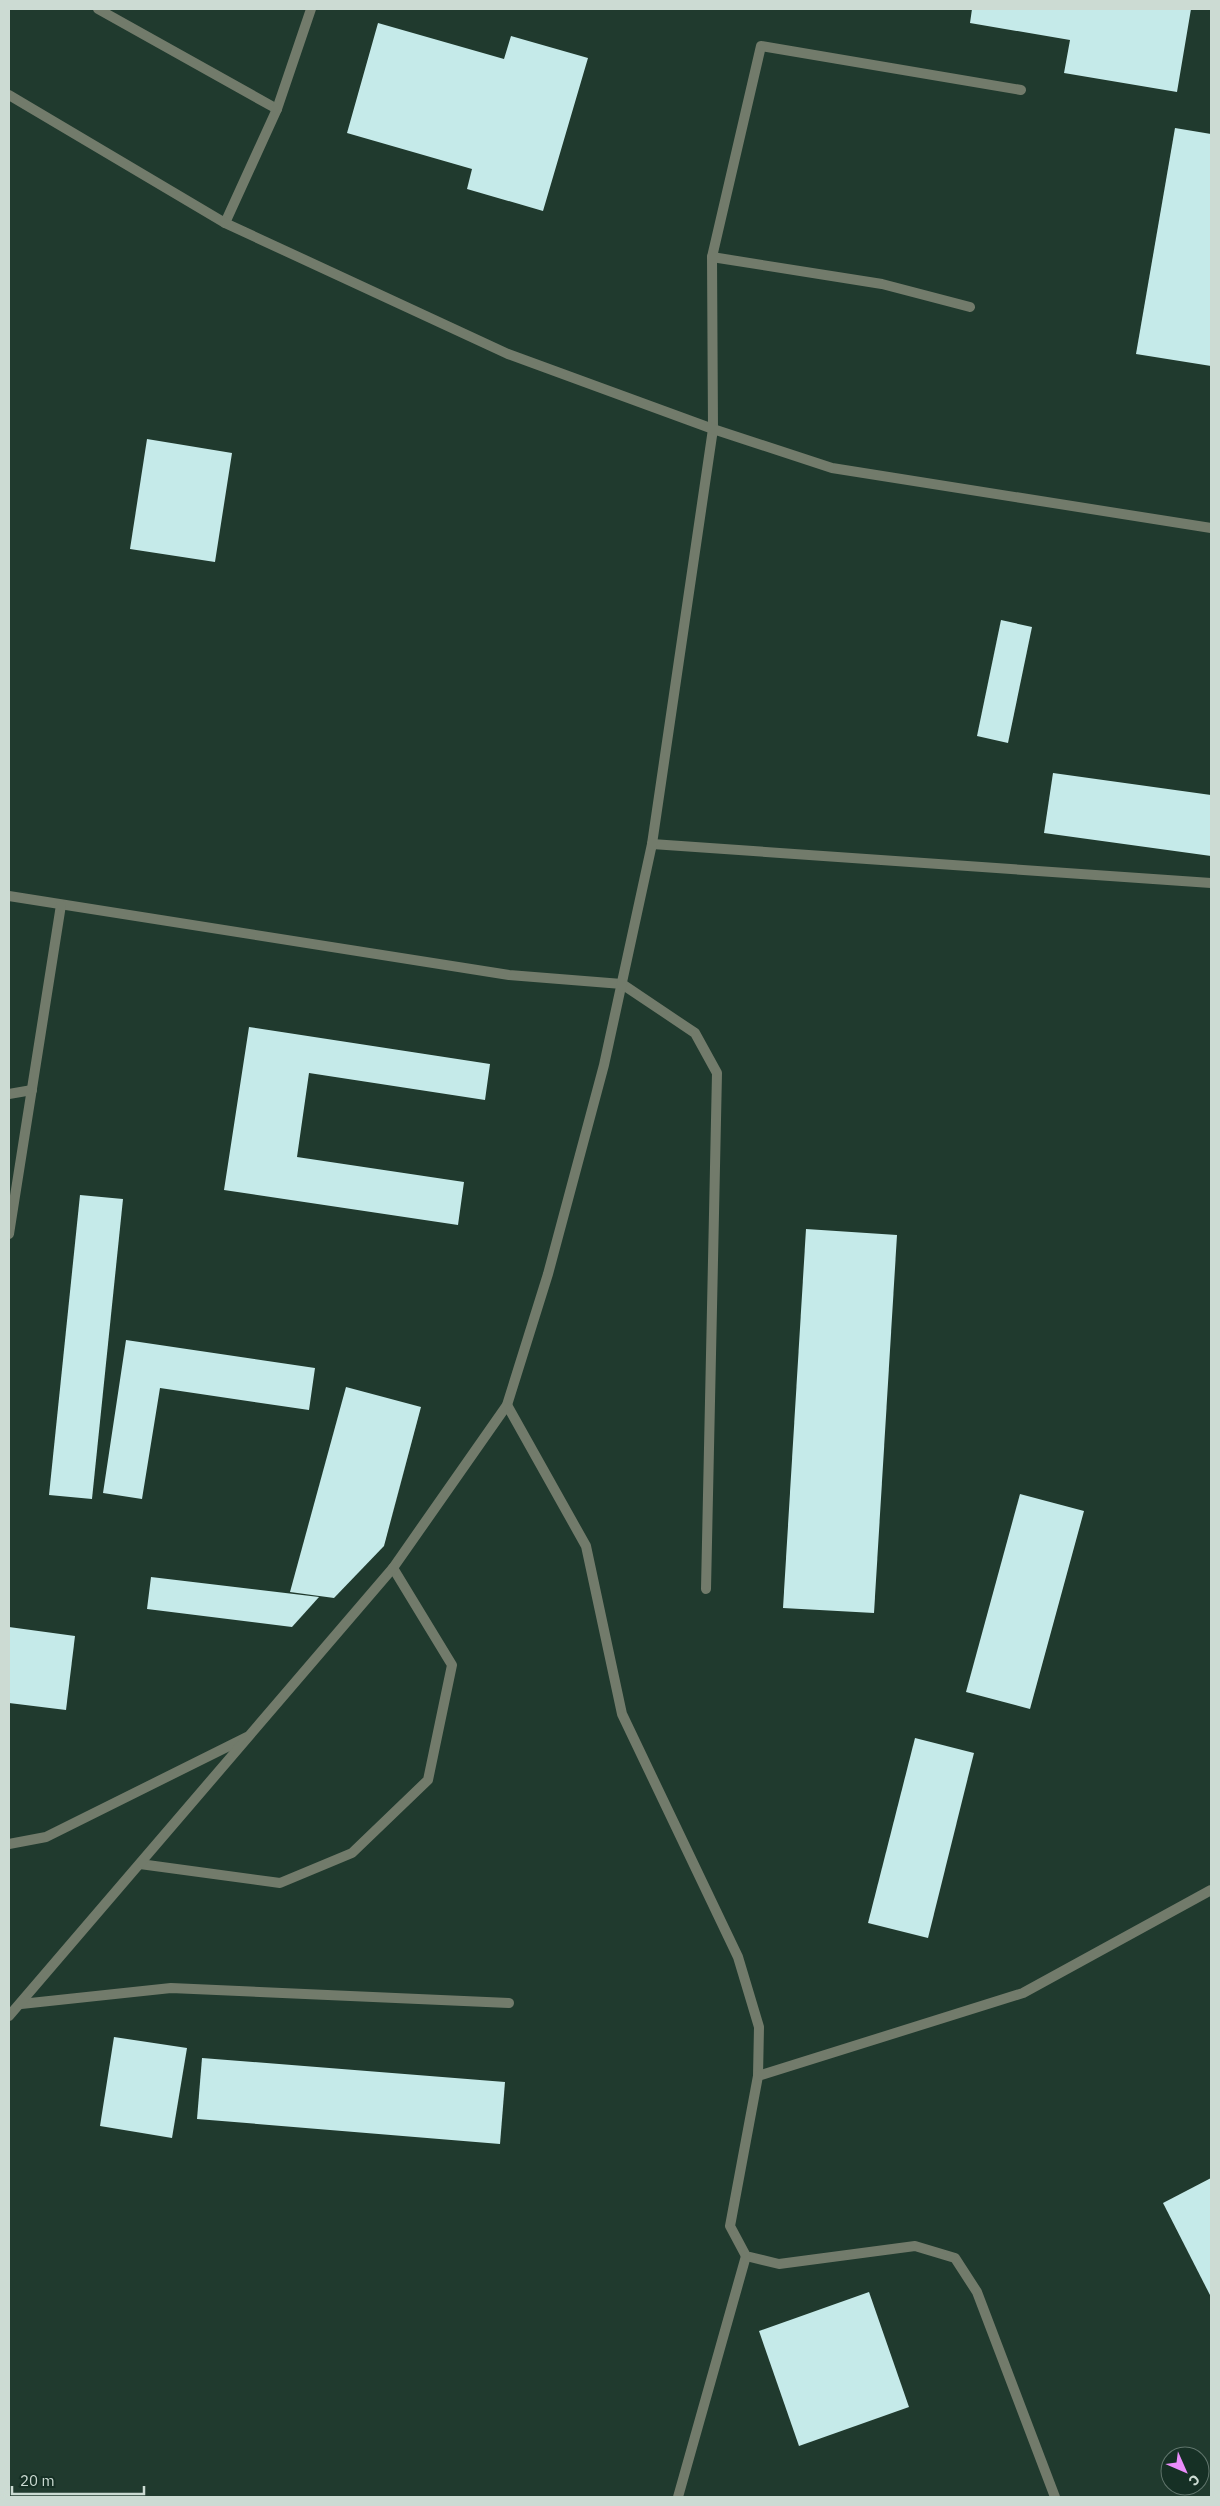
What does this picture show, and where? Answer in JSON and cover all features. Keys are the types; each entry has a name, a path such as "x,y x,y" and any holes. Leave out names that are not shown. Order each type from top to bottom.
{"street":[{"path":"98,9 277,109"},
{"path":"225,224 277,109 310,9"},
{"path":"9,2016 393,1568 507,1405 551,1265 604,1065 652,844 714,429 712,257 761,46 1021,90"},
{"path":"9,95 225,224 508,354 714,429 832,468 1211,528"},
{"path":"712,257 882,284 970,307"},
{"path":"652,844 1211,882"},
{"path":"9,896 509,975 622,984 695,1033 717,1073 706,1589"},
{"path":"9,1234 61,905"},
{"path":"9,1094 32,1090"},
{"path":"507,1405 586,1546 622,1714 738,1957 759,2027 758,2076 730,2226 746,2256 678,2497"},
{"path":"140,1864 280,1883 352,1853 428,1780 452,1665 393,1568"},
{"path":"9,1844 46,1837 248,1737"},
{"path":"758,2076 1023,1993 1211,1890"},
{"path":"21,2004 171,1988 509,2003"},
{"path":"746,2256 779,2264 915,2246 955,2258 977,2292 1055,2497"}],"building":[{"path":"972,9 1191,9 1177,92 1064,73 1070,40 970,23"},
{"path":"378,23 504,59 511,36 588,58 543,211 467,189 472,169 347,133"},
{"path":"1175,128 1211,134 1211,366 1136,354"},
{"path":"147,439 232,453 215,562 130,549"},
{"path":"1001,620 1032,627 1008,743 977,736"},
{"path":"1053,773 1211,795 1211,856 1044,833"},
{"path":"249,1027 490,1064 485,1100 309,1073 297,1157 464,1182 458,1225 224,1190"},
{"path":"80,1195 123,1199 92,1499 49,1495"},
{"path":"806,1229 897,1235 874,1613 783,1608"},
{"path":"126,1340 315,1368 309,1410 160,1388 142,1499 103,1493"},
{"path":"346,1387 421,1407 384,1546 334,1598 290,1592"},
{"path":"1020,1494 1084,1511 1030,1709 966,1692"},
{"path":"151,1577 319,1597 292,1627 147,1609"},
{"path":"9,1627 75,1636 66,1710 9,1703"},
{"path":"915,1738 974,1753 928,1938 868,1923"},
{"path":"114,2037 187,2048 172,2138 100,2126"},
{"path":"202,2058 505,2082 500,2144 197,2119"},
{"path":"1211,2178 1211,2297 1163,2203"},
{"path":"869,2292 909,2407 799,2446 759,2331"}]}
